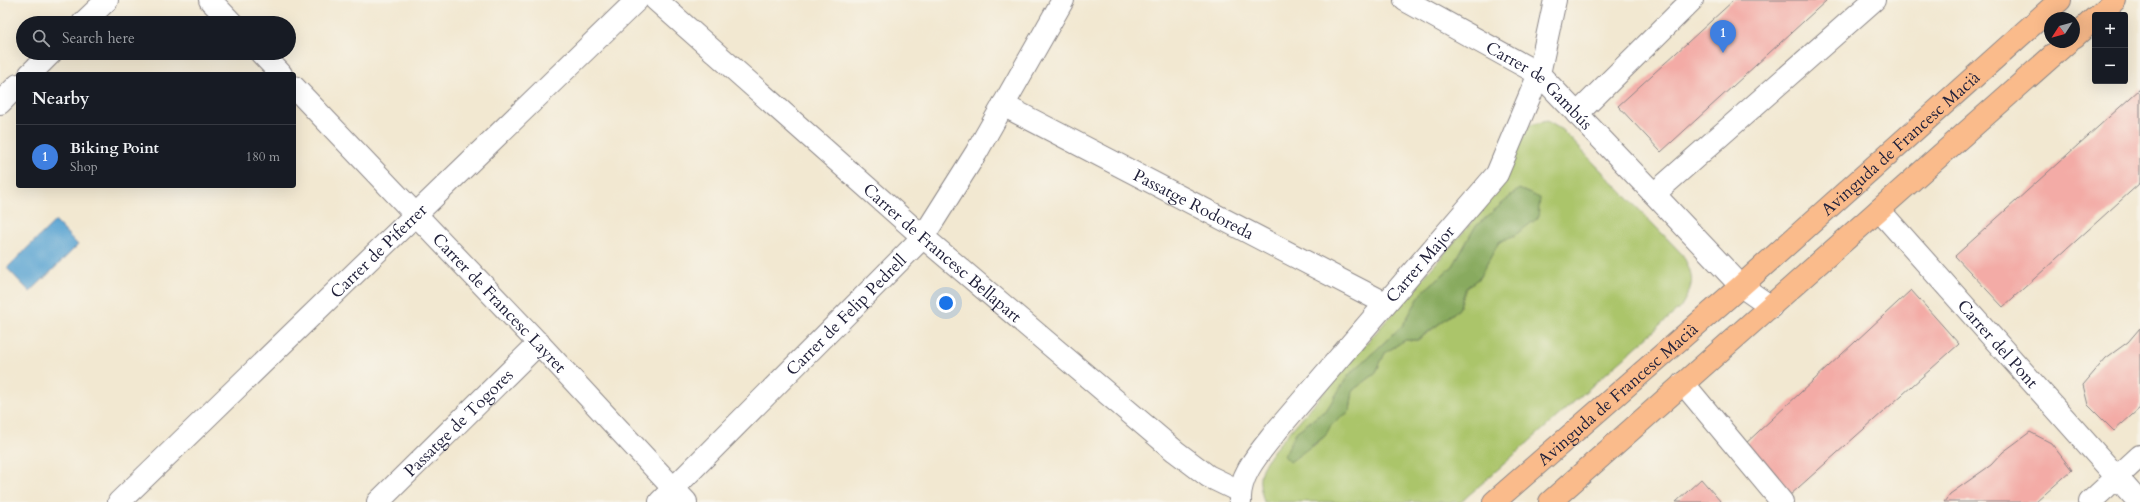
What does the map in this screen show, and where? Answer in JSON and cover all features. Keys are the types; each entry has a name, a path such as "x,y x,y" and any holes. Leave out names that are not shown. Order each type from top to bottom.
{"main road":[{"name":"Avinguda de Francesc Macià","path":"1494,502 1741,286 2060,0"},
{"path":"2101,12 2115,0"},
{"path":"2080,32 2092,21"},
{"name":"Avinguda de Francesc Macià","path":"1550,502 2061,48"}],"street":[{"path":"90,16 106,0"},
{"path":"210,0 225,16"},
{"name":"Carrer de Piferrer","path":"119,502 636,0"},
{"name":"Carrer de Francesc Bellapart","path":"656,0 923,237 1175,450 1208,476 1239,497"},
{"name":"Carrer de Felip Pedrell","path":"673,498 923,237 976,153 1063,0"},
{"name":"Carrer de Gambús","path":"1405,0 1539,74 1654,194"},
{"name":"Carrer Major","path":"1239,497 1249,469 1278,429 1497,174 1539,74 1555,0"},
{"path":"1577,114 1692,0"},
{"path":"1771,307 1741,286 1654,194 1874,0"},
{"path":"32,72 45,60"},
{"path":"268,60 279,72"},
{"path":"0,103 16,87"},
{"name":"Carrer de Francesc Layret","path":"296,89 539,344 673,498"},
{"name":"Passatge Rodoreda","path":"1003,105 1385,303"},
{"name":"Carrer del Pont","path":"1879,210 2139,502"},
{"name":"Passatge de Togores","path":"378,502 539,344"},
{"path":"1683,383 1782,502"},
{"path":"2090,502 2140,456"}],"green space":[{"path":"1547,121 1562,130 1682,254 1690,270 1692,281 1688,293 1680,308 1461,502 1264,502 1260,486 1260,475 1264,464 1273,451 1477,216 1499,185 1529,125","holes":["1519,189 1515,235 1499,242 1479,278 1466,288 1459,309 1418,340 1405,340 1385,353 1375,374 1353,390 1350,411 1331,425 1325,436 1312,447 1296,432 1327,409 1348,376 1403,325 1422,292 1453,266 1475,227"]},
{"path":"1519,189 1540,198 1538,218 1515,235 1499,242 1479,278 1466,288 1459,309 1417,340 1405,340 1385,353 1375,374 1353,390 1350,411 1331,425 1325,436 1290,462 1284,456 1296,432 1327,409 1348,376 1403,325 1422,292 1453,266 1475,227"}],"water":[{"path":"55,221 78,245 30,292 7,268"}],"building":[{"path":"1734,0 1827,0 1661,152 1618,106"},
{"path":"2140,89 2140,183 2003,307 1955,256"},
{"path":"1911,290 1959,344 1789,496 1744,445"},
{"path":"2140,328 2140,408 2114,431 2088,405 2083,385 2106,358 2128,342"},
{"path":"2030,432 2051,443 2072,470 2036,502 1944,502 1950,494 1991,465 2003,452"},
{"path":"1701,479 1721,502 1676,502"}],"place":[{"name":"Biking Point","path":"1723,53"}]}
